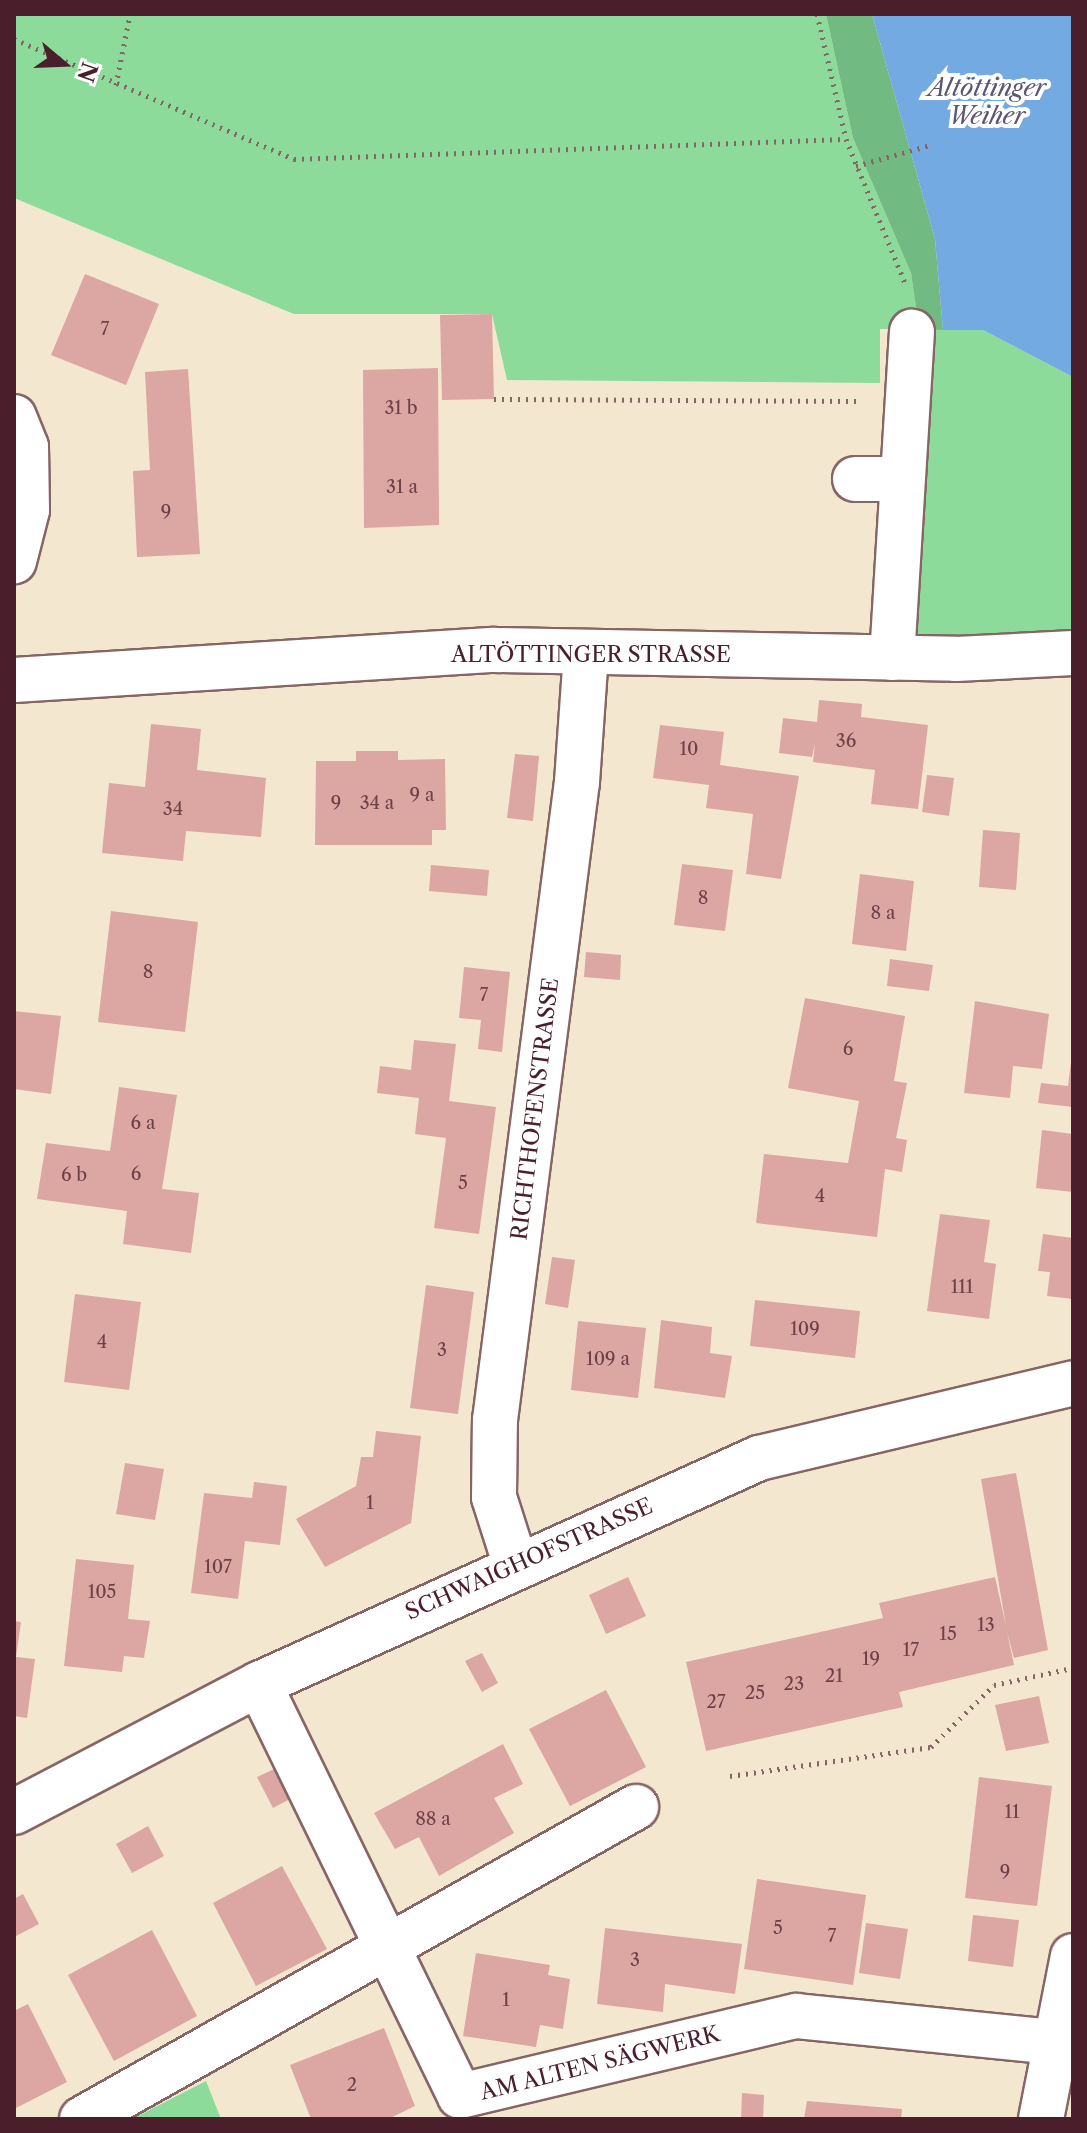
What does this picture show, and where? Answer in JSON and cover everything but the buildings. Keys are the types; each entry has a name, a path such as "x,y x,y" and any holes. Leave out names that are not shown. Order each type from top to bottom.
{"street":[{"path":"892,658 912,332"},
{"path":"14,417 26,447 27,510 14,561"},
{"path":"855,479 901,479"},
{"name":"ALTÖTTINGER STRASSE","path":"14,680 494,650 892,658 1073,653"},
{"name":"RICHTHOFENSTRASSE","path":"515,1563 494,1497 495,1420 577,782 586,653"},
{"name":"SCHWAIGHOFSTRASSE","path":"14,1812 259,1684 515,1563 759,1458 1073,1383"},
{"name":"AM ALTEN SÄGWERK","path":"259,1684 388,1940 460,2096 797,2016 1053,2042"},
{"path":"82,2119 388,1940 636,1807"},
{"path":"1041,2119 1053,2042 1073,1956"}],"path":[{"path":"116,85 130,14"},
{"path":"817,14 846,139 905,275 912,332"},
{"path":"14,39 294,159 846,139"},
{"path":"856,166 930,145"},
{"path":"494,399 909,401"},
{"path":"730,1776 931,1747 994,1685 1072,1668"}],"green space":[{"path":"14,14 826,14 853,138 911,273 919,329 880,329 880,383 507,380 492,314 294,314 14,198"},
{"path":"826,14 872,14 935,239 943,330 919,329 911,273 853,138"},
{"path":"919,329 983,330 1073,377 1073,641 892,658"},
{"path":"206,2081 221,2119 132,2119"}],"water":[{"name":"Altöttinger Weiher","path":"872,14 1073,14 1073,377 983,330 943,330 935,239"}]}
